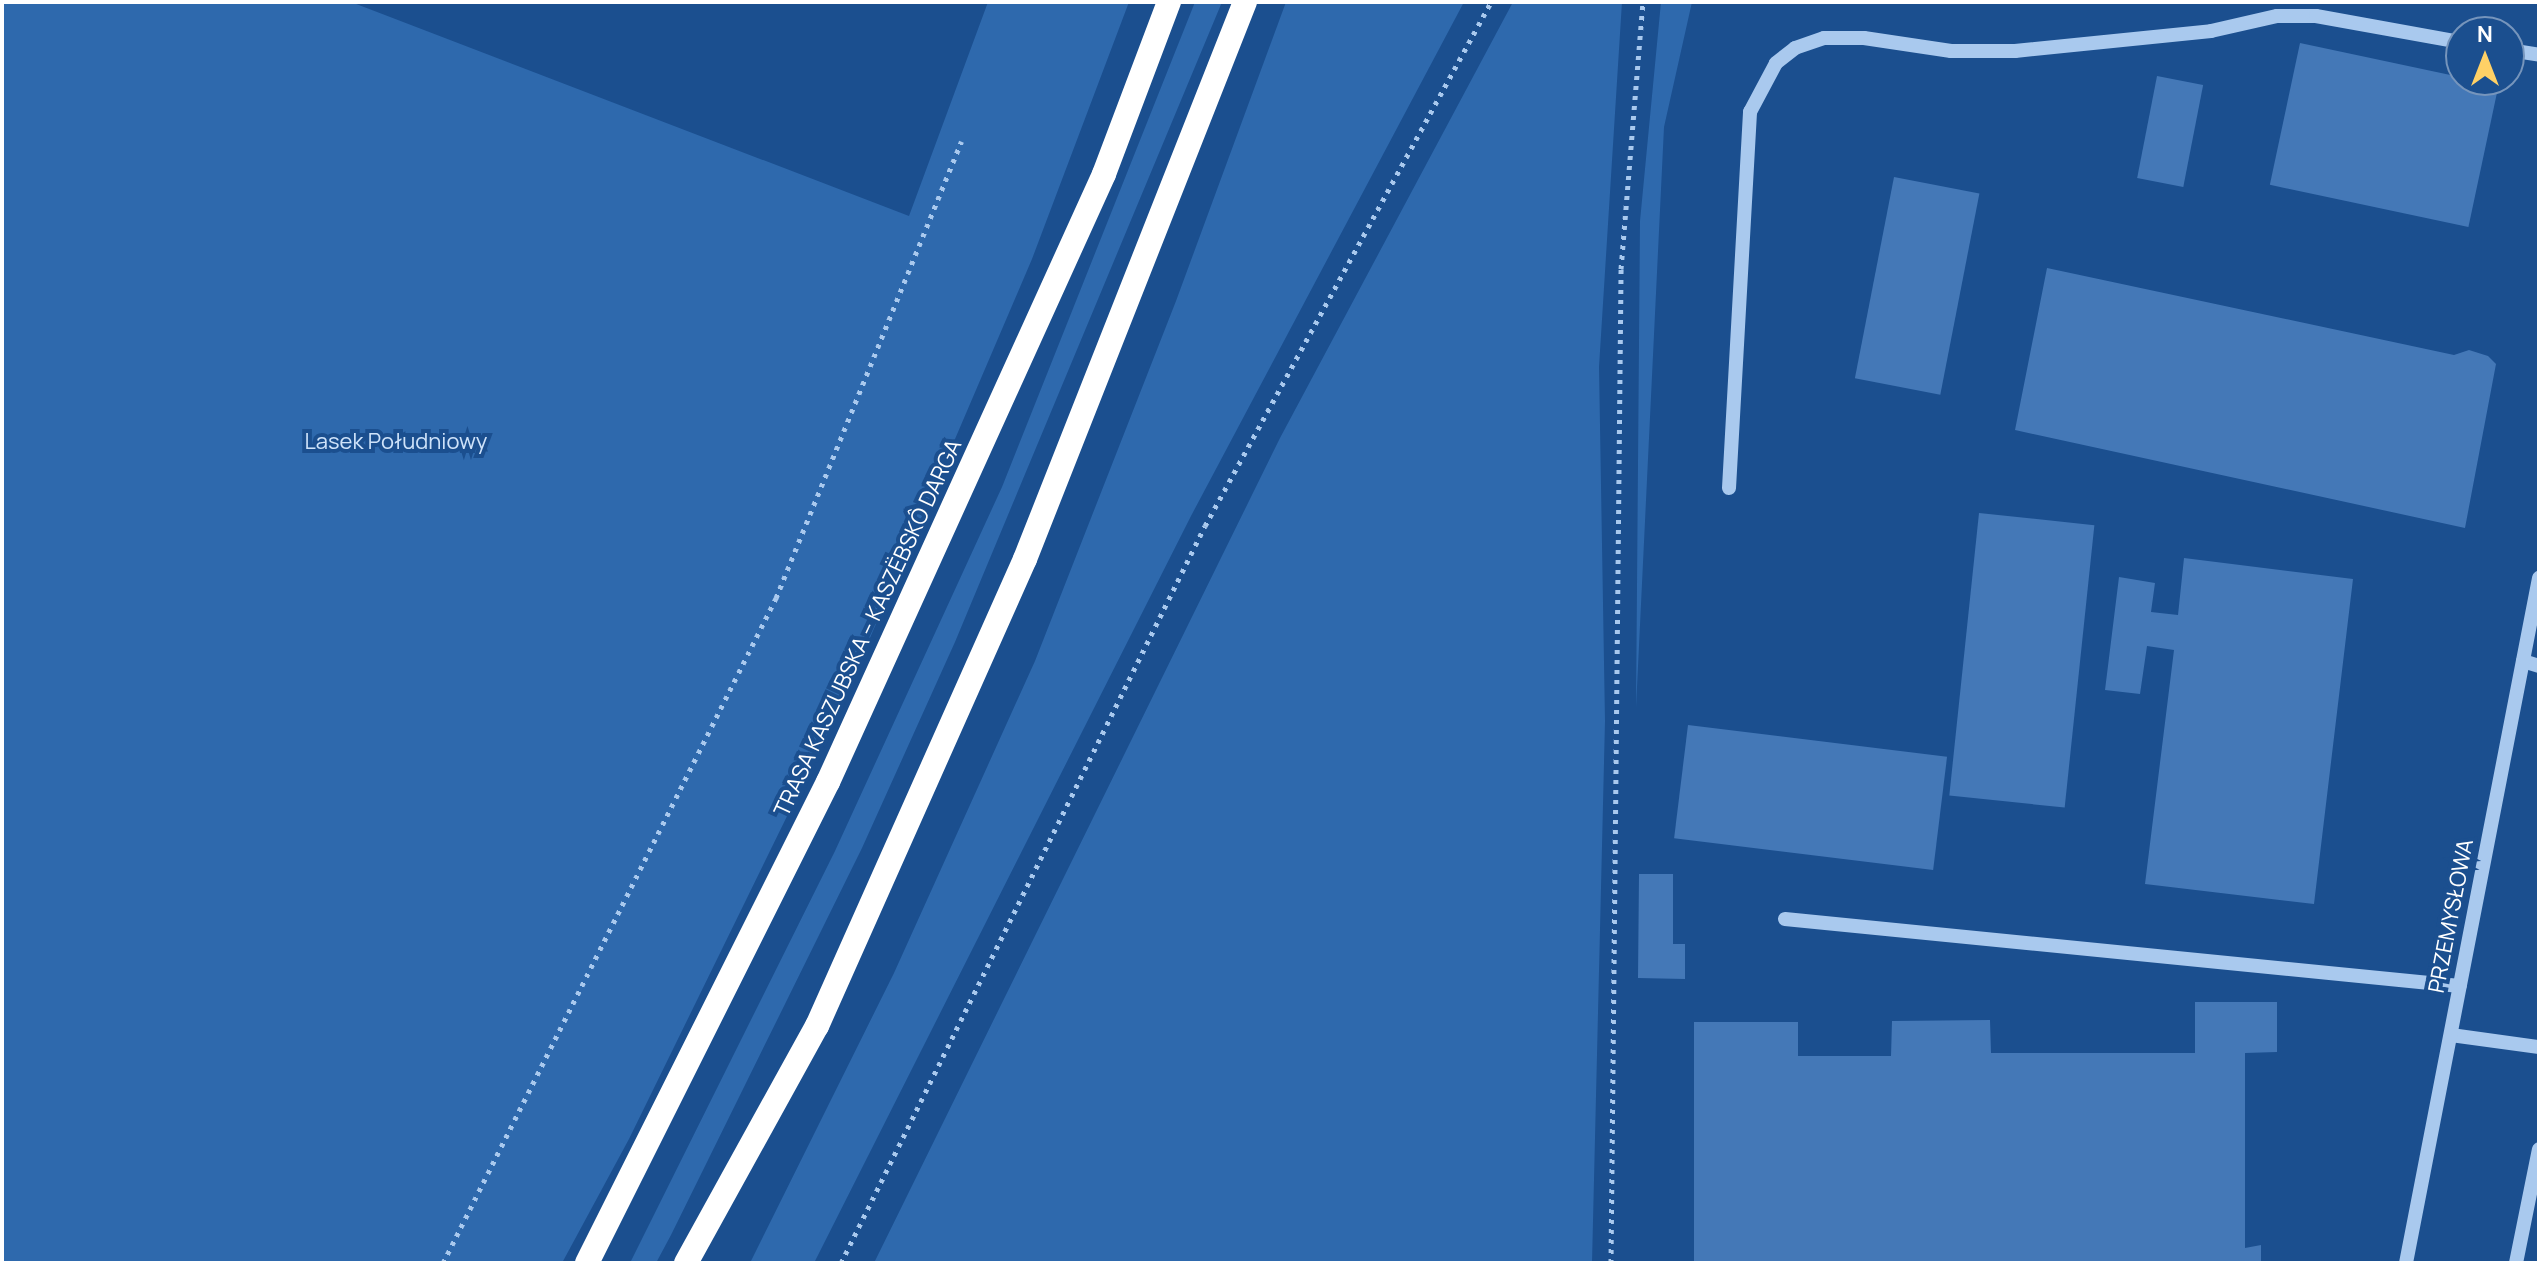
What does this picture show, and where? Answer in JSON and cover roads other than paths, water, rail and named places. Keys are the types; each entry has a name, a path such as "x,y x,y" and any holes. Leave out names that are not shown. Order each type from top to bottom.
{"highway":[{"name":"TRASA KASZUBSKA – KASZËBSKÔ DARGA","path":"587,1263 828,782 1104,174 1169,2"},
{"path":"686,1263 817,1026 1012,589 1245,2"}],"street":[{"path":"1729,488 1750,112 1776,63 1795,48 1824,38 1864,38 1951,51 2015,51 2211,31 2277,16 2316,16 2445,39"},
{"name":"PRZEMYSŁOWA","path":"2406,1263 2539,578"},
{"path":"2523,661 2539,666"},
{"path":"1785,919 2460,986"},
{"path":"2451,1035 2539,1047"},
{"path":"2516,1263 2539,1149"}],"park label":[{"name":"Lasek Południowy","path":"396,442"}]}
